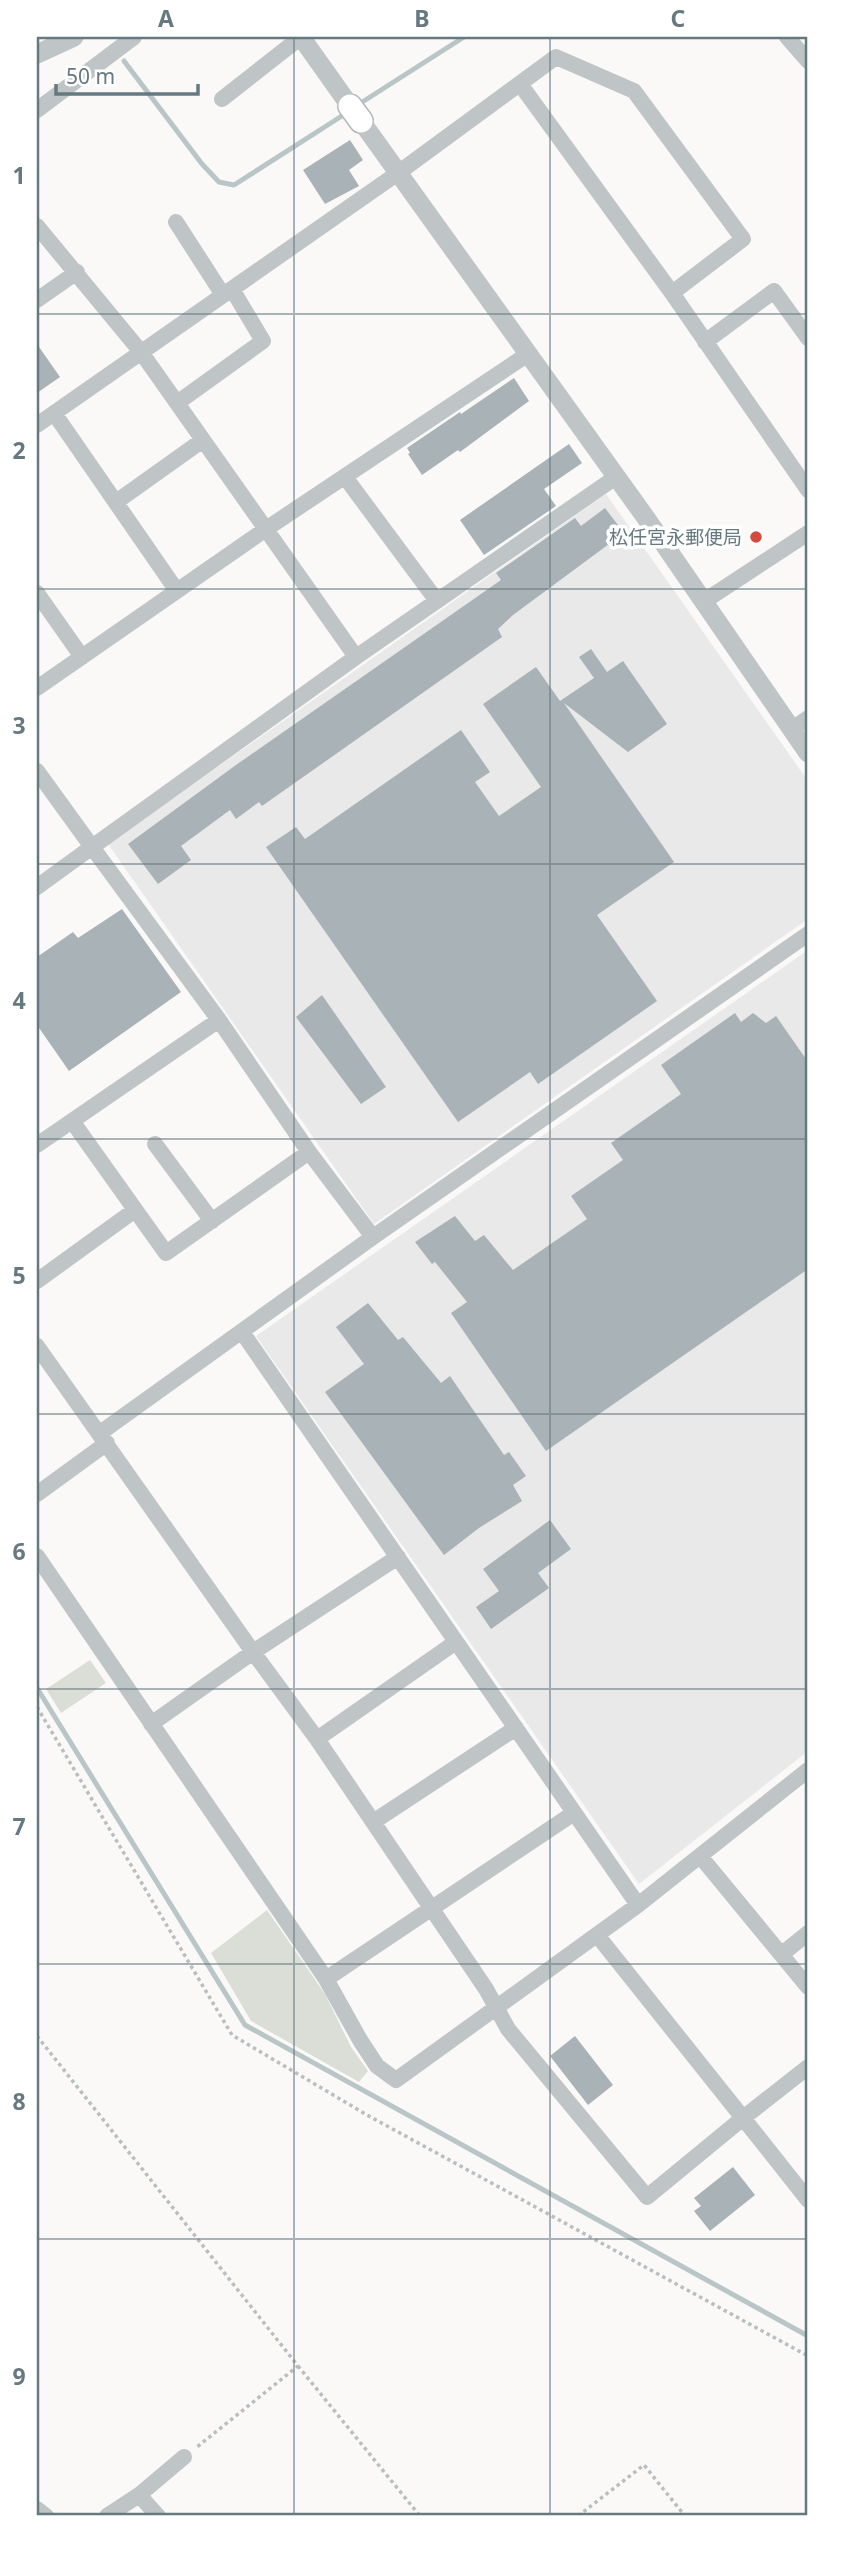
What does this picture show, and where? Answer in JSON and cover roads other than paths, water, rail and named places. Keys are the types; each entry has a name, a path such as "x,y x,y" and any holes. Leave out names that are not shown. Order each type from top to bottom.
{"street":[{"path":"37,54 74,37"},
{"path":"222,99 301,37 703,602 800,724 808,753"},
{"path":"787,37 808,61"},
{"path":"37,110 121,46"},
{"path":"37,425 398,173 556,57 634,91 743,239 671,293"},
{"path":"520,84 671,293 808,490"},
{"path":"176,222 263,341 177,403"},
{"path":"37,226 141,352 356,657"},
{"path":"37,300 77,272"},
{"path":"705,342 774,291 808,338"},
{"path":"37,688 266,529 528,354"},
{"path":"54,413 177,591"},
{"path":"116,502 203,440"},
{"path":"345,477 437,601"},
{"path":"37,887 356,657 616,477"},
{"path":"703,602 808,533"},
{"path":"37,593 82,657"},
{"path":"37,771 219,1020 309,1152 373,1237"},
{"path":"37,1494 104,1438 242,1332 373,1237 808,934"},
{"path":"37,1145 219,1020"},
{"path":"72,1121 166,1253 309,1152"},
{"path":"155,1144 212,1221"},
{"path":"37,1281 135,1210"},
{"path":"242,1332 638,1905"},
{"path":"37,1346 317,1739 498,2007 508,2029 647,2197 808,2067"},
{"path":"37,1556 326,1979 377,2066 396,2080 638,1905 808,1770"},
{"path":"151,1724 253,1652 398,1557"},
{"path":"317,1739 456,1642"},
{"path":"373,1822 516,1728"},
{"path":"326,1979 574,1813"},
{"path":"700,1856 808,1987"},
{"path":"782,1954 808,1933"},
{"path":"597,1935 808,2200"},
{"path":"107,2516 139,2495 184,2457"},
{"path":"139,2495 158,2516"},
{"path":"37,2509 46,2516"}],"waterway":[{"path":"356,106 464,37"},
{"path":"124,61 202,164 219,182 234,185 348,112"},
{"path":"37,1688 245,2025 808,2336"}],"place":[{"name":"松任宮永郵便局","path":"756,537"}]}
